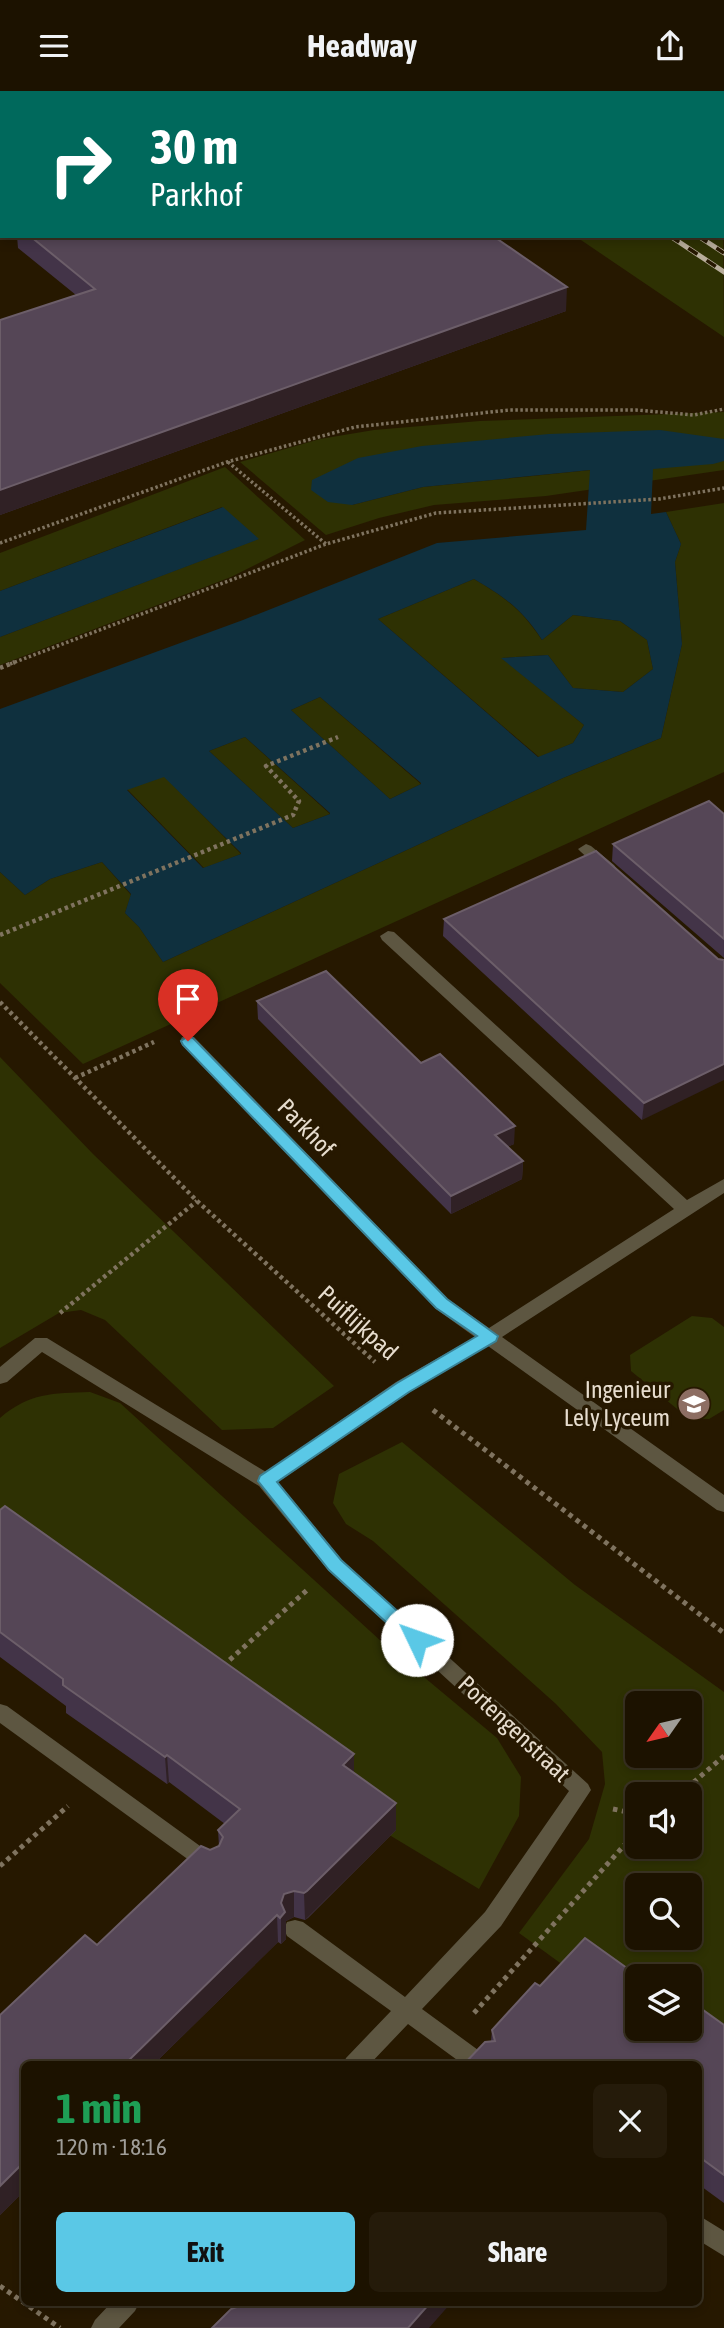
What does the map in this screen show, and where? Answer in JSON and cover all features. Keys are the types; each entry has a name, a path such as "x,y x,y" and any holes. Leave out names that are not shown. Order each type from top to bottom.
{"street":[{"path":"586,849 616,875"},
{"path":"388,936 687,1210"},
{"name":"Parkhof","path":"188,1041 442,1304 724,1505"},
{"path":"266,1481 403,1387 490,1336 724,1185"},
{"path":"0,1377 41,1343"},
{"name":"Portengenstraat","path":"41,1343 266,1481 335,1565 581,1790 493,1919 358,2061"},
{"path":"0,1712 211,1865"},
{"path":"295,1929 475,2061"},
{"path":"702,2229 724,2245"},
{"path":"103,2328 124,2306"}],"path":[{"path":"0,543 227,462 355,427 509,410 636,410 694,415 724,409"},
{"path":"227,462 326,544"},
{"path":"0,668 326,544 436,513 659,499 724,488"},
{"path":"0,935 293,815 299,801 266,766 338,737"},
{"name":"Puiflijkpad","path":"0,1002 197,1201 403,1387 724,1633"},
{"path":"75,1078 184,1028 188,1041"},
{"path":"41,1343 63,1308 197,1201"},
{"path":"218,1670 335,1565"},
{"path":"694,1782 724,1756"},
{"path":"449,2042 625,1844"},
{"path":"0,2286 21,2301"},
{"path":"29,2306 60,2328"}],"green space":[{"path":"578,238 723,238 724,337"},
{"path":"724,412 724,440 393,460 352,505 423,487 591,470 724,449 724,470 546,496 434,505 379,518 326,535 240,462 320,439 374,430 480,421"},
{"path":"225,467 305,540 231,577 0,665 0,637 258,539 222,507 0,591 0,553"},
{"path":"724,503 724,772 83,1064 0,983 0,872 25,895 50,879 102,862 131,895 125,913 139,927 163,962 563,778 661,738 682,644 675,562 681,544 666,512"},
{"path":"474,579 512,605 542,640 573,615 620,621 647,640 653,669 623,692 573,688 548,655 502,658 584,725 573,743 539,757 378,619"},
{"path":"320,697 421,784 390,799 291,710"},
{"path":"245,737 330,814 293,828 209,751"},
{"path":"164,776 241,854 204,868 127,789"},
{"path":"0,1057 93,1154 334,1386 273,1428 222,1430 105,1320 81,1310 59,1313 0,1348"},
{"name":"Ingenieur Lely Lyceum","path":"692,1316 712,1318 724,1327 724,1410 709,1419 688,1418 631,1371 630,1355"},
{"path":"90,1392 120,1403 382,1642 497,1738 521,1777 519,1816 479,1889 391,1836 0,1551 0,1418 31,1399"},
{"path":"402,1442 575,1585 724,1692 724,2082 698,2041 702,2041 702,1964 625,1964 625,2010 519,1933 589,1839 605,1784 602,1752 556,1704 499,1653 373,1541 346,1524 333,1503 339,1474"}],"water":[{"path":"660,430 724,439 724,461 653,469 651,514 666,512 681,544 675,562 682,644 661,738 563,778 163,962 139,927 125,913 131,894 102,862 50,879 25,895 0,872 0,709 243,620 437,543 586,530 590,470 423,487 352,505 328,502 311,490 312,480 358,458 422,446 549,434","holes":["474,579 512,605 542,640 573,615 620,621 647,640 653,669 623,692 573,688 548,655 501,658 584,725 573,743 538,757 378,619","320,697 421,784 390,799 291,710","245,737 330,814 293,828 209,751","164,777 241,854 203,868 127,790"]},
{"path":"223,507 259,539 0,637 0,591"}],"building":[{"path":"32,238 496,238 567,287 0,490 0,320 95,289"},
{"path":"709,801 724,814 724,939 613,844"},
{"path":"596,851 718,959 724,960 724,1064 644,1103 444,919"},
{"path":"326,971 421,1063 440,1054 515,1126 495,1135 523,1161 451,1196 257,1001"},
{"path":"5,1506 354,1754 343,1765 396,1803 307,1891 284,1894 281,1903 285,1912 280,1918 277,1915 128,2061 21,2061 21,2165 0,2186 0,2015 85,1935 97,1945 201,1846 210,1850 219,1846 223,1837 218,1830 240,1809 167,1755 165,1757 63,1685 63,1679 0,1632 0,1510"},
{"path":"585,1938 625,1967 625,2041 702,2041 703,2010 724,2025 724,2175 702,2159 702,2061 467,2061 485,2042 495,2041 492,2030 535,1983 540,1986"},
{"path":"240,2306 427,2306 408,2328 212,2328 231,2309"}],"railway":[{"path":"673,238 724,272"},
{"path":"701,238 724,253"}],"place":[{"name":"Ingenieur Lely Lyceum","path":"694,1404"}],"route":[{"path":"188,1041 442,1304 490,1336 403,1387 266,1481 335,1565 417,1640"}]}
